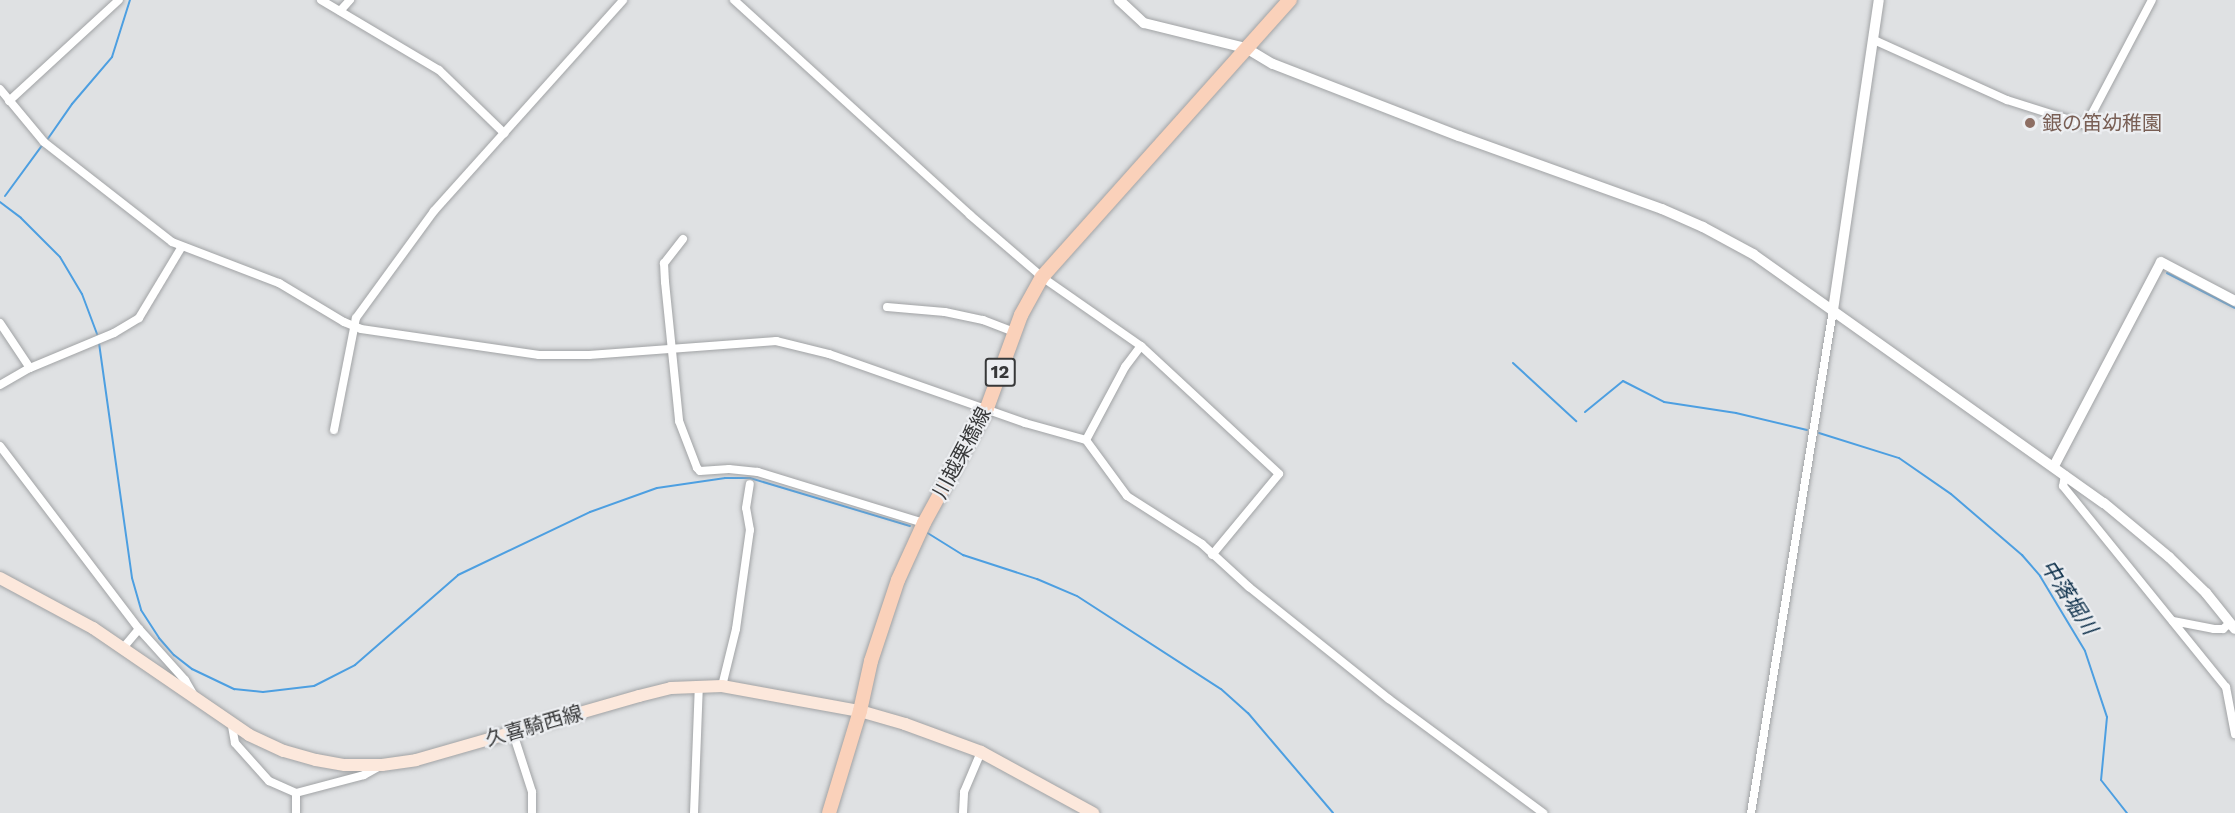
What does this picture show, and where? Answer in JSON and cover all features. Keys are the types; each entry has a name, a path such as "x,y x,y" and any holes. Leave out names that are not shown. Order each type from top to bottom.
{"main road":[{"name":"川越栗橋線","path":"829,813 860,711 888,605 924,523 987,408 1015,332 1042,278 1290,0"},
{"name":"久喜騎西線","path":"0,578 50,603 123,648 232,726 284,751 316,760 345,765 382,765 416,760 639,696 699,685 722,686 860,711 905,724 981,753 1094,813"}],"street":[{"path":"9,101 119,0"},
{"path":"321,0 440,70 504,133"},
{"path":"340,11 350,0"},
{"path":"334,430 352,326 428,219 623,0"},
{"path":"734,0 1042,278 1141,346 1279,474 1212,555"},
{"path":"1119,0 1144,23 1246,48 1274,64 1317,81 1703,227 1753,254 2104,503 2169,557 2206,593 2233,626 2214,629 2173,621"},
{"path":"1751,813 1833,310 1879,0"},
{"path":"1874,40 2007,100 2086,125 2152,0"},
{"path":"0,89 44,142 181,248 279,283 352,326 415,339 539,355 589,355 776,341 829,354 1025,423 1086,440 1127,496 1202,544 1212,555 1415,720 1543,813"},
{"path":"683,239 664,263 679,421 700,471 745,469 836,494 924,523"},
{"path":"0,385 30,368 114,333 139,318 181,248"},
{"path":"2054,466 2162,262 2235,301"},
{"path":"887,307 945,312 983,320 1015,332"},
{"path":"0,323 30,368"},
{"path":"1086,440 1125,367 1141,346"},
{"path":"0,446 139,629 184,680 196,699"},
{"path":"2065,475 2063,486 2226,687 2235,734"},
{"path":"722,686 735,629 750,530 747,508 750,484"},
{"path":"123,648 139,629"},
{"path":"694,813 699,685"},
{"path":"232,726 235,743 270,782 296,793 364,775 382,765"},
{"path":"513,733 532,792 532,813"},
{"path":"963,813 964,792 981,753"},
{"path":"296,793 296,813"}],"waterway":[{"path":"47,140 72,104 112,57 130,0"},
{"path":"5,196 43,144"},
{"path":"0,202 21,218 60,257 82,294 97,334"},
{"path":"2167,273 2235,308"},
{"path":"99,343 132,578 141,610 159,638 174,655 192,669 234,689 263,692 314,686 355,665 458,575 590,512 657,488 725,478 750,478 910,526"},
{"path":"1513,363 1576,421"},
{"name":"中落堀川","path":"1585,412 1623,381 1664,402 1736,413 1807,430"},
{"name":"中落堀川","path":"1819,433 1899,458 1951,494 2022,555 2040,576 2085,651 2107,717 2101,780 2127,813"},
{"path":"926,532 963,555 1037,579 1077,596 1221,689 1248,713 1333,813"}],"place":[{"name":"銀の笛幼稚園","path":"2030,123"}]}
